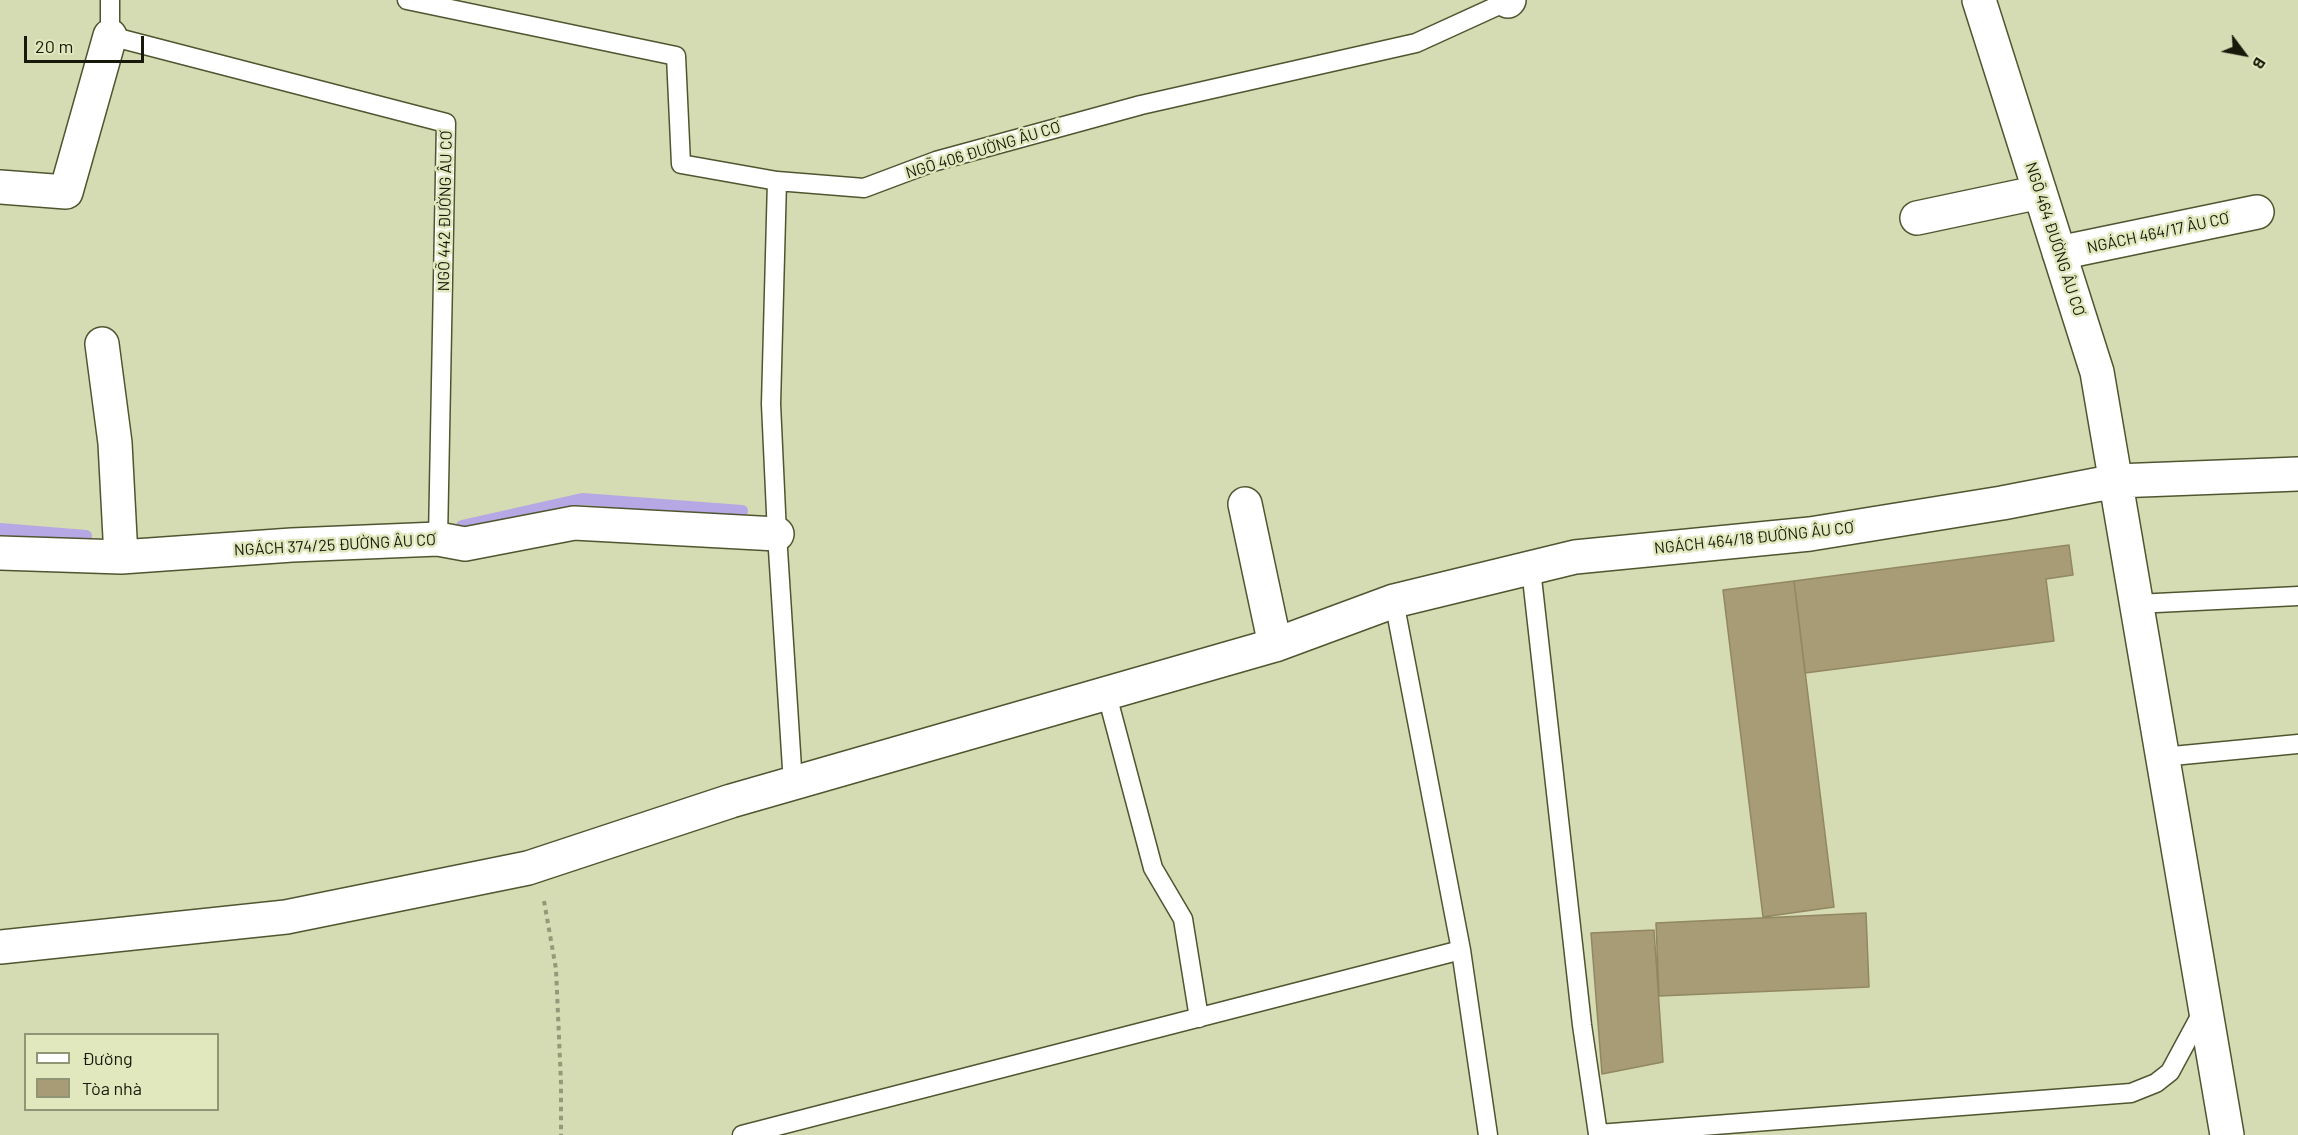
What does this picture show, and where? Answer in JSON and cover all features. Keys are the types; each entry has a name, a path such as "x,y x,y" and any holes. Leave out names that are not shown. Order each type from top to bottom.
{"street":[{"name":"NGÕ 464 ĐƯỜNG ÂU CƠ","path":"1979,0 2097,372 2227,1135"},
{"path":"0,187 66,192 110,36"},
{"path":"1917,218 2040,192"},
{"name":"NGÁCH 464/17 ÂU CƠ","path":"2060,253 2257,212"},
{"path":"102,344 115,442 121,557"},
{"name":"NGÁCH 464/18 ĐƯỜNG ÂU CƠ","path":"0,946 286,917 528,868 731,801 1275,645 1394,601 1531,570 1575,557 1810,534 2002,503 2116,481 2298,474"},
{"path":"1245,504 1275,645"},
{"name":"NGÁCH 374/25 ĐƯỜNG ÂU CƠ","path":"0,553 121,557 438,538 465,544 574,523 777,534"}],"lane":[{"path":"110,0 110,36"},
{"name":"NGÕ 406 ĐƯỜNG ÂU CƠ","path":"407,0 676,56 681,164 777,181 864,188 936,161 1141,105 1416,43 1509,0"},
{"name":"NGÕ 442 ĐƯỜNG ÂU CƠ","path":"110,36 446,123 438,538"},
{"path":"777,181 771,404 793,784"},
{"path":"1531,570 1582,1025 1598,1134 2131,1093 2156,1083 2170,1072 2205,1008"},
{"path":"2136,604 2298,596"},
{"path":"1394,601 1461,950 1488,1135"},
{"path":"1107,694 1153,868 1183,919 1199,1018"},
{"path":"2162,757 2298,744"},
{"path":"742,1135 1461,950"}],"path":[{"path":"528,868 547,906 556,969 561,1135"}],"building":[{"path":"2069,545 2073,575 2046,579 2054,641 1805,673 1794,581"},
{"path":"1794,581 1834,907 1763,917 1723,590"},
{"path":"1866,913 1869,987 1659,996 1656,923"},
{"path":"1654,930 1663,1062 1602,1074 1591,933"}],"waterway":[{"path":"462,526 582,499 742,511"},
{"path":"0,529 86,536"}]}
